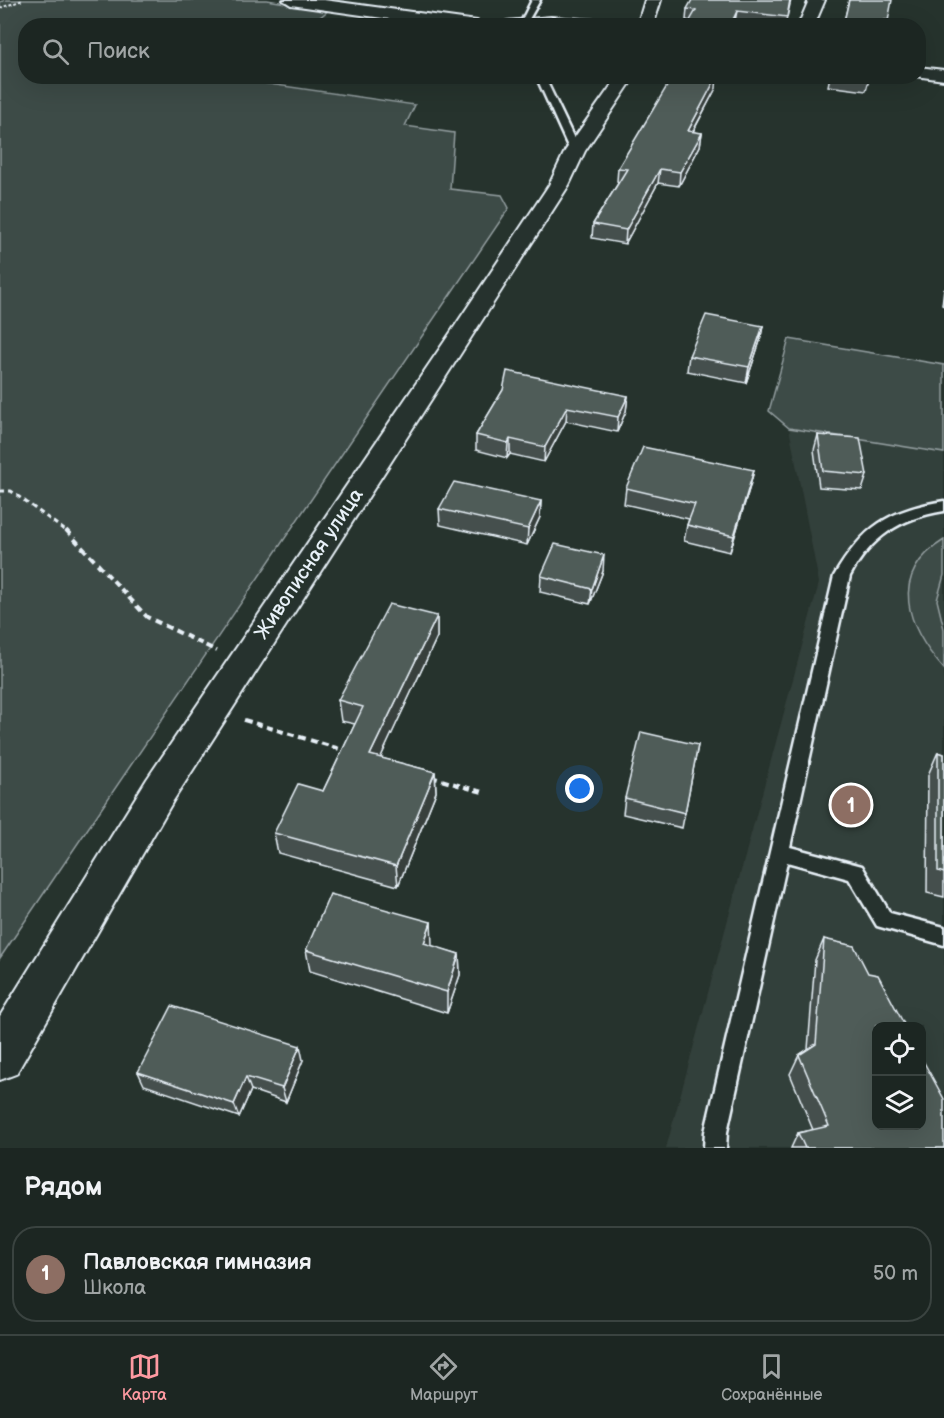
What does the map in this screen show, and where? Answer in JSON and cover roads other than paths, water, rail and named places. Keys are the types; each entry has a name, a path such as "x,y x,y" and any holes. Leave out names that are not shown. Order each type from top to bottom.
{"street":[{"path":"291,0 420,18"},
{"path":"647,18 653,0"},
{"path":"809,18 817,0"},
{"path":"926,73 944,75"},
{"name":"Живописная улица","path":"0,1058 160,790 559,185 575,151 621,84"}],"lane":[{"path":"520,18 536,0"},
{"path":"544,84 575,151"},
{"path":"715,1148 716,1132 842,576 853,555 868,536 891,521 923,508 944,506"},
{"path":"780,852 855,872 884,920 944,936"}],"place":[{"name":"Павловская гимназия","path":"851,805"}]}
